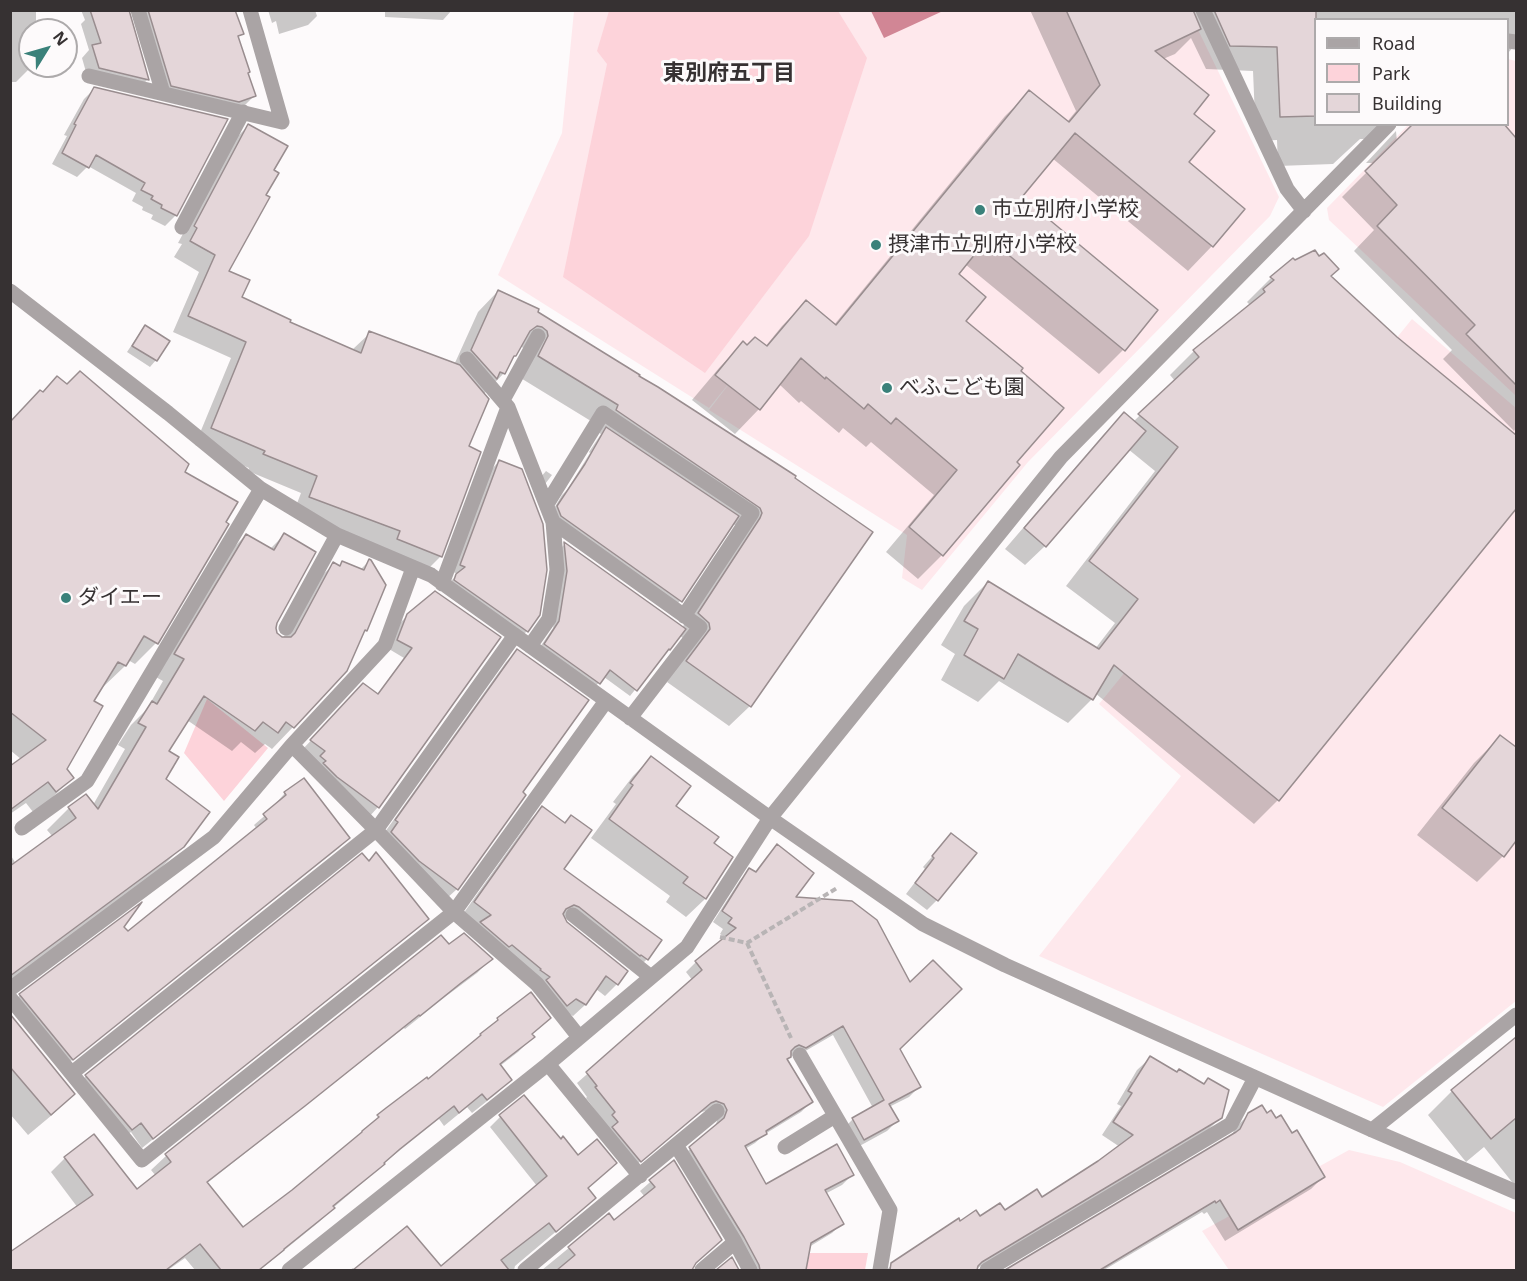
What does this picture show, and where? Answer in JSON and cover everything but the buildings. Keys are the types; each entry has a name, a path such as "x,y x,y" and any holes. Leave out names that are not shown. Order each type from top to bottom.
{"street":[{"path":"138,10 163,93"},
{"path":"89,76 282,122 250,10"},
{"path":"1203,10 1287,189 1304,211"},
{"path":"182,227 243,112"},
{"path":"289,1270 548,1064 687,947 770,818 1061,457 1387,126"},
{"path":"10,291 168,413 261,489 337,536 431,575 770,818 923,924 1005,965 1255,1078 1516,1192"},
{"path":"442,584 506,404 538,336"},
{"path":"467,359 506,404 553,522 557,570 549,619 530,646"},
{"path":"547,504 603,412 752,513 684,616"},
{"path":"22,828 87,781 261,489"},
{"path":"553,522 700,627 630,718"},
{"path":"285,628 337,536"},
{"path":"10,989 214,837 292,745 385,645 413,568"},
{"path":"72,1073 376,830 515,636"},
{"path":"10,998 142,1160 453,912 606,701"},
{"path":"292,745 453,912 537,984 579,1037"},
{"path":"573,915 651,976"},
{"path":"1372,1130 1516,1015"},
{"path":"800,1055 890,1210 880,1270"},
{"path":"548,1064 639,1176"},
{"path":"987,1270 1231,1124 1255,1078"},
{"path":"525,1270 717,1112"},
{"path":"784,1147 836,1116"},
{"path":"676,1145 750,1270"},
{"path":"702,1270 735,1242"}],"path":[{"path":"696,932 747,943 856,877"},
{"path":"747,943 800,1055"}],"shaded area":[{"name":"摂津市立別府小学校","path":"574,11 1189,11 1279,197 1270,216 1028,462 922,590 902,578 907,535 709,410 735,376 709,408 498,275 562,133"},
{"path":"871,11 943,11 884,38"},
{"path":"1509,59 1516,61 1516,396 1329,220 1327,208 1407,126 1509,126"},
{"path":"1412,319 1516,408 1516,1001 1383,1107 1039,956 1181,776 1099,704"},
{"path":"1349,1150 1400,1162 1516,1213 1516,1270 1229,1270 1202,1231"}],"green space":[{"path":"609,11 838,11 867,58 809,236 705,373 563,277 607,64 597,51"},
{"path":"207,699 268,748 224,801 184,753"},
{"path":"810,1253 868,1253 865,1270 806,1270"}],"place":[{"name":"市立別府小学校","path":"980,210"},
{"name":"摂津市立別府小学校","path":"876,245"},
{"name":"べふこども園","path":"887,388"},
{"name":"ダイエー","path":"66,598"}],"district":[{"name":"東別府五丁目","path":"729,74"}]}
